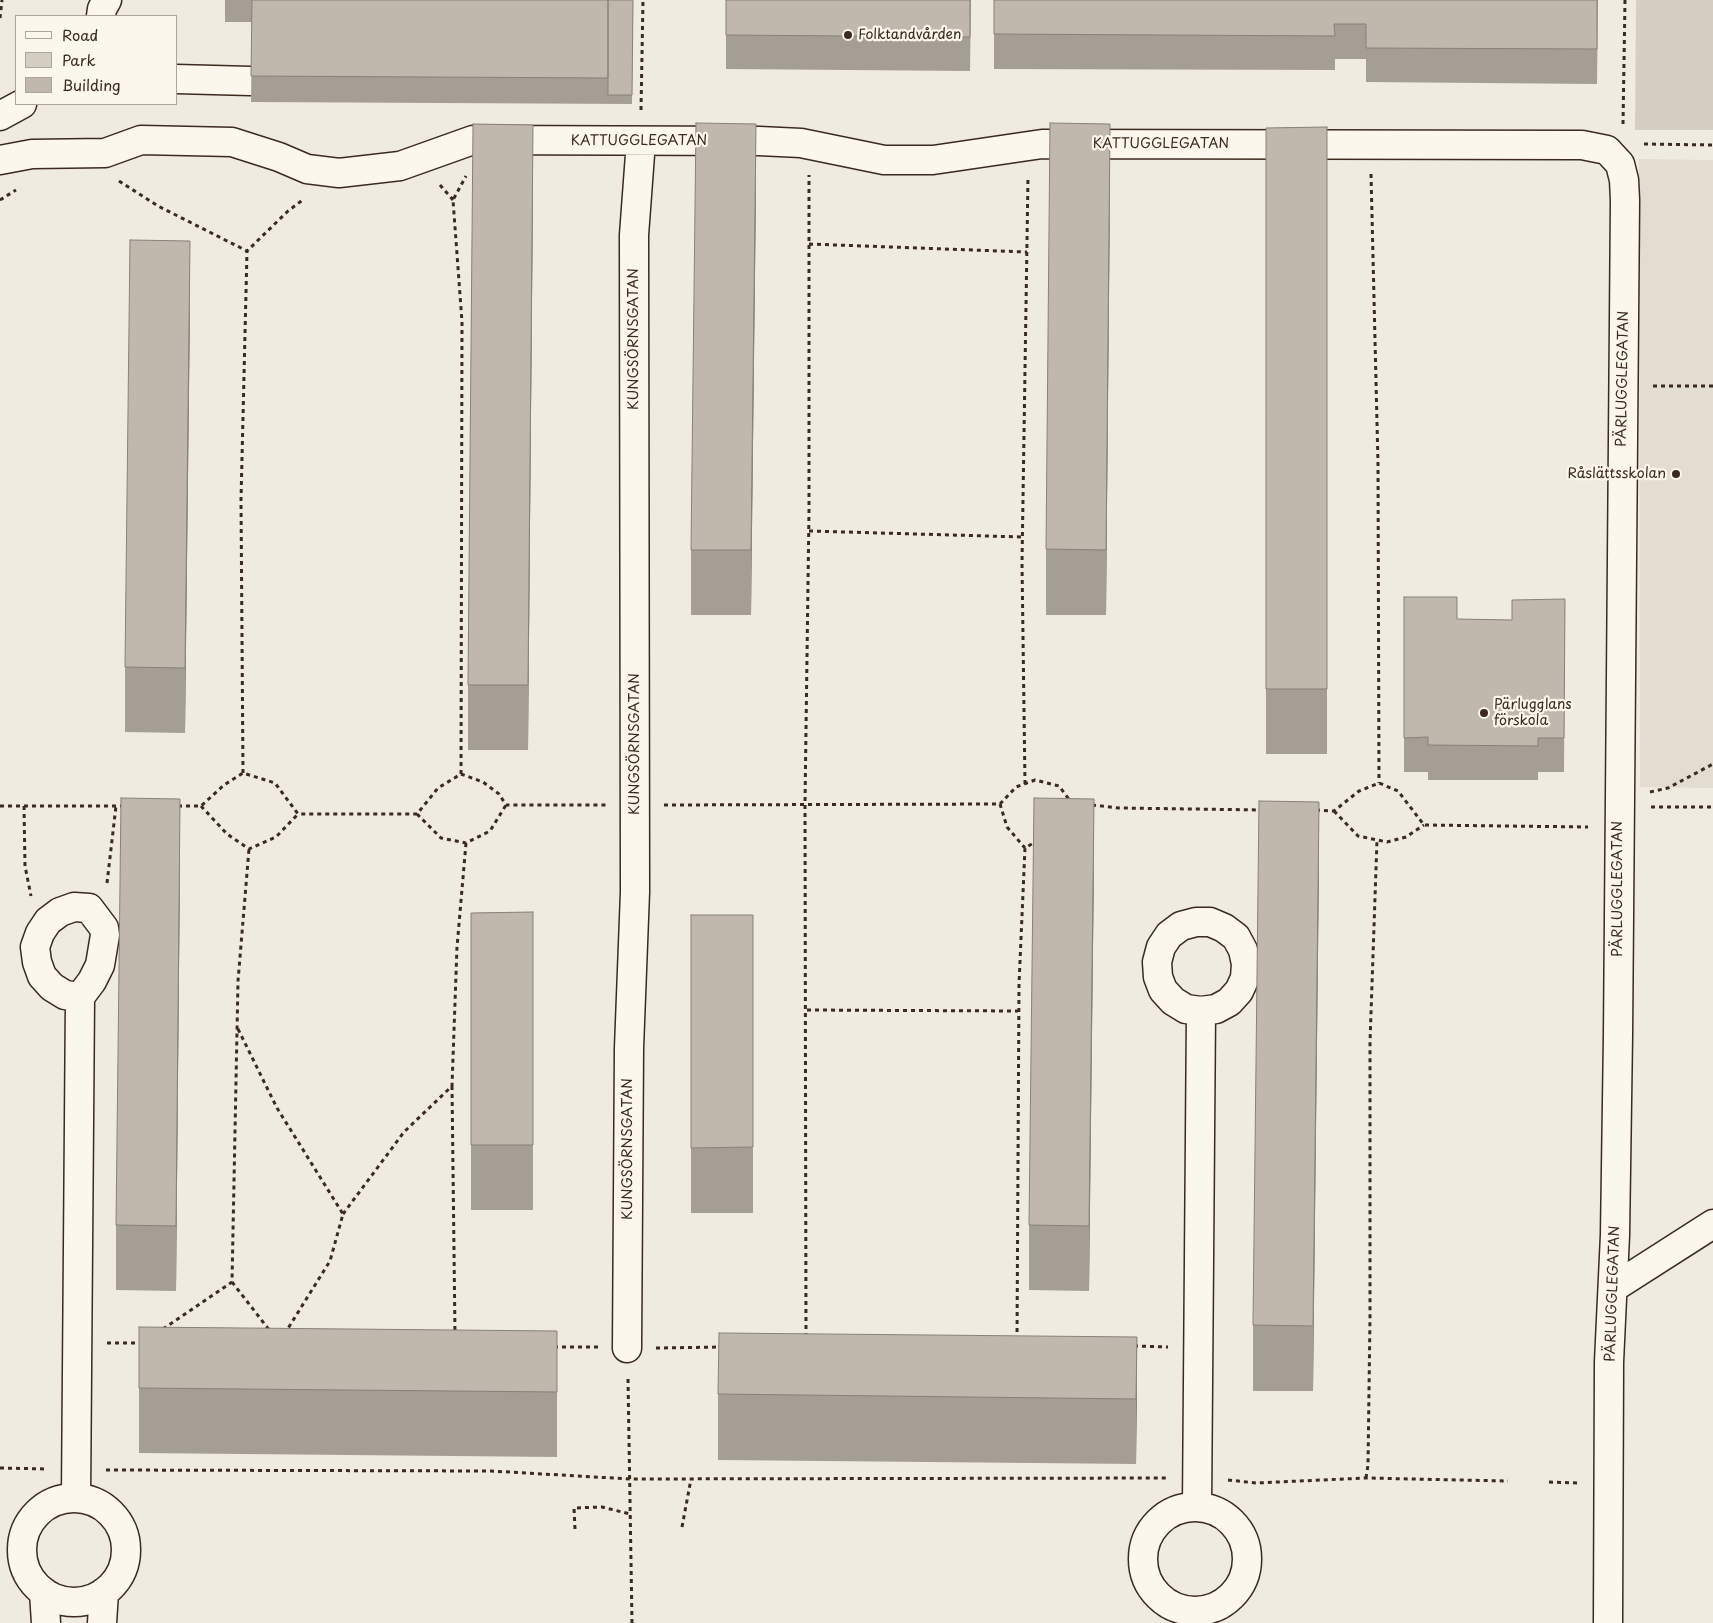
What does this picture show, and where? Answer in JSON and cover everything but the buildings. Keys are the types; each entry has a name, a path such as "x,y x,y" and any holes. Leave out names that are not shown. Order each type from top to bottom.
{"street":[{"path":"101,15 107,0"},
{"path":"178,79 251,81"},
{"path":"0,116 20,105"},
{"name":"KATTUGGLEGATAN","path":"0,160 32,154 105,153 141,140 232,142 279,157 307,169 339,173 400,166 473,140 760,141 809,145 857,155 894,160 933,160 1042,144 1582,146 1619,151"},
{"name":"KUNGSÖRNSGATAN","path":"628,1348 628,1048 635,892 634,235 641,141"},
{"name":"PÄRLUGGLEGATAN","path":"1608,1623 1610,1362 1618,1035 1618,809 1623,386 1624,180 1619,151"},
{"path":"76,1497 80,997 92,981 104,950 104,928 89,908 74,907 60,912 48,921 40,933 35,948 42,976 52,987 65,995 80,997"},
{"path":"1197,1507 1201,1011"},
{"path":"1613,1288 1713,1224"},
{"path":"76,1497 93,1501 108,1510 119,1524 125,1540 125,1557 120,1574 104,1592 90,1599 74,1601 58,1599 44,1592 28,1574 22,1557 23,1538 30,1522 42,1508 58,1500 76,1497"},
{"path":"1197,1507 1214,1510 1229,1519 1240,1533 1246,1549 1246,1567 1241,1583 1224,1612 1211,1608 1195,1611 1180,1608 1166,1612 1149,1583 1144,1566 1144,1548 1151,1532 1163,1518 1179,1510 1197,1507"},
{"path":"44,1592 46,1623"},
{"path":"102,1623 104,1592"}],"path":[{"path":"0,18 2,0"},
{"path":"641,141 643,0"},
{"path":"1625,0 1619,151 1713,145"},
{"path":"461,774 462,322 453,200 476,160 473,140"},
{"path":"806,1346 807,1010 805,803 809,531 809,145"},
{"path":"1370,145 1378,464 1379,783"},
{"path":"1025,784 1023,537 1027,146"},
{"path":"243,773 241,500 247,251 288,211 339,173"},
{"path":"116,180 158,206 247,251"},
{"path":"0,200 24,185"},
{"path":"809,244 1027,252"},
{"path":"1623,386 1713,386"},
{"path":"809,531 1023,537"},
{"path":"1618,809 1643,794 1668,788 1713,764"},
{"path":"173,806 201,806 224,786 243,773"},
{"path":"243,773 275,783 298,814"},
{"path":"461,774 483,782 499,794 506,805"},
{"path":"417,814 438,788 461,774"},
{"path":"506,805 1000,804 1016,787 1035,780 1059,786 1071,802 1081,804"},
{"path":"1314,810 1334,811 1359,791 1379,783 1398,791 1424,825"},
{"path":"1070,811 1071,802"},
{"path":"1000,804 1007,827 1025,848 1018,1011 1016,1346"},
{"path":"249,849 276,837 298,814 417,814 441,838 466,843 490,831 506,805"},
{"path":"1090,805 1119,808 1266,810"},
{"path":"0,806 125,806"},
{"path":"24,806 25,866 32,900 48,921"},
{"path":"89,908 108,881 116,806"},
{"path":"201,806 227,834 249,849"},
{"path":"1334,811 1358,836 1387,842 1406,837 1424,825 1618,809 1713,807"},
{"path":"1025,848 1038,840"},
{"path":"1366,1478 1368,1465 1370,1317 1370,1042 1377,840"},
{"path":"455,1335 452,1086 457,947 466,843"},
{"path":"249,849 237,1027 232,1282 273,1335"},
{"path":"807,1010 1018,1011"},
{"path":"237,1027 277,1108 343,1214"},
{"path":"284,1334 330,1261 343,1214 404,1132 452,1086"},
{"path":"156,1333 232,1282"},
{"path":"140,1343 148,1338"},
{"path":"77,1343 150,1343"},
{"path":"551,1346 628,1348 727,1347"},
{"path":"1131,1346 1198,1347"},
{"path":"628,1348 632,1623"},
{"path":"0,1468 76,1470 491,1471 630,1479 1197,1476 1256,1483 1366,1478 1508,1481"},
{"path":"682,1526 691,1479"},
{"path":"574,1529 574,1508 602,1507 630,1514"}],"shaded area":[{"name":"Råslättsskolan","path":"1639,159 1713,160 1713,788 1640,787"}],"green space":[{"path":"1636,0 1713,0 1713,130 1635,130"}],"place":[{"name":"Folktandvården","path":"848,35"},
{"name":"Råslättsskolan","path":"1676,474"},
{"name":"Pärlugglans förskola","path":"1484,713"}]}
